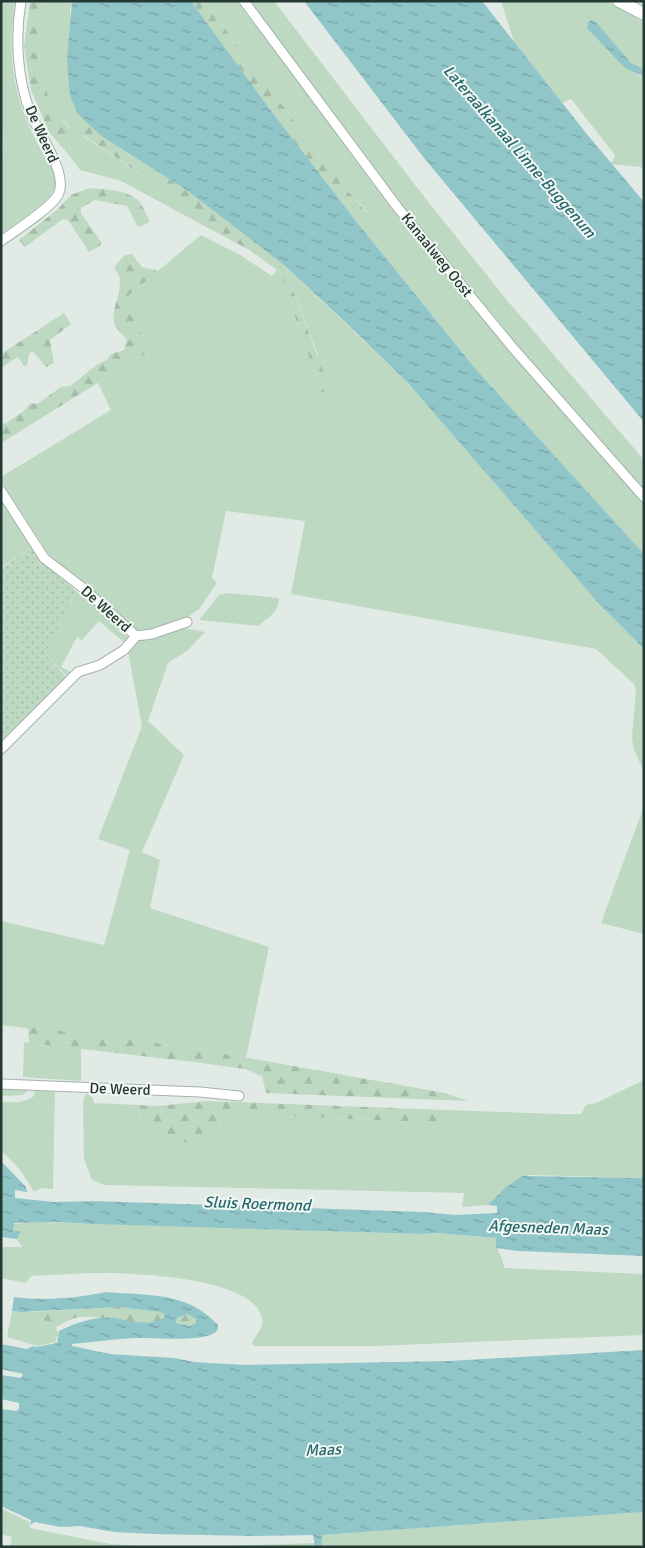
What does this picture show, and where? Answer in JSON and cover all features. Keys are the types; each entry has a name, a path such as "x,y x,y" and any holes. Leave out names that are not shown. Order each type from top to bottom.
{"main road":[{"path":"619,1 644,14"}],"street":[{"name":"De Weerd","path":"1,241 57,197 61,184 55,163 30,113 19,69 17,25 21,1"},
{"name":"Kanaalweg Oost","path":"244,1 398,208 513,348 644,497"},
{"name":"De Weerd","path":"1,491 44,558 83,588 136,636 124,650 116,655 100,664 78,672 1,749"},
{"path":"136,636 152,634 188,622"},
{"name":"De Weerd","path":"1,1084 200,1092 238,1096"}],"green space":[{"path":"1,1 15,1 12,55 16,88 27,121 49,162 56,181 55,187 47,200 32,213 1,234 1,164 3,149 1,118"},
{"path":"30,1 43,1 38,33 40,64 48,96 59,116 73,132 68,154 49,132 31,90 24,47"},
{"path":"43,1 72,1 70,9 78,114 90,125 83,136 210,221 210,229 121,181 80,170 68,154 73,138 69,126 59,116 48,96 40,64 38,33"},
{"path":"191,1 204,1 341,183 367,213 356,221 269,108"},
{"path":"204,1 237,1 334,130 434,257 537,381 644,502 644,554 473,366 356,221 367,212 341,183"},
{"path":"246,1 274,1 422,194 506,299 644,460 644,493 549,384 387,190"},
{"path":"501,1 607,1 644,23 644,69 631,63 596,22 638,76 644,77 644,172 641,167 611,164 615,155 571,99 562,103 514,42"},
{"path":"90,125 101,136 185,189 284,265 330,390 326,393 321,392 280,272 251,251 210,229 209,221 83,135"},
{"path":"90,188 116,191 134,197 139,201 150,222 138,227 127,206 95,200 81,208 81,213 101,242 100,246 89,252 68,220 63,219 25,247 19,240 58,209 71,195"},
{"path":"201,235 240,255 272,276 277,270 280,272 321,392 318,355 284,265 408,383 600,605 644,649 644,772 633,747 632,736 636,689 634,684 596,649 291,594 305,521 226,511 212,578 217,583 199,609 183,620 141,633 134,630 53,561 1,481 1,477 111,410 98,383 151,350 123,300"},
{"path":"132,254 142,267 158,271 123,300 151,350 1,443 1,423 5,424 25,410 30,403 37,404 61,387 70,386 98,364 107,360 111,354 124,350 127,339 119,332 113,319 120,279 114,267 125,255"},
{"path":"64,313 71,324 50,340 54,363 46,367 33,351 29,354 27,365 24,366 18,357 1,368 1,354"},
{"path":"1,498 33,547 1,567"},
{"path":"33,547 41,560 76,591 45,654 67,678 1,745 1,568"},
{"path":"76,591 110,619 129,638 126,644 99,621 82,640 77,637 61,667 73,673 69,678 45,654"},
{"path":"227,593 279,598 279,603 272,614 258,626 199,620 219,595"},
{"path":"183,628 205,632 187,651 168,663 148,721 184,755 142,852 160,860 150,908 269,947 246,1058 186,1047 1,1025 1,921 104,945 130,850 98,839 142,726 128,652 140,640"},
{"path":"644,806 644,934 601,923"},
{"path":"28,1027 186,1047 445,1093 468,1101 266,1093 262,1076 245,1069 29,1043"},
{"path":"24,1042 81,1049 81,1081 23,1077"},
{"path":"644,1080 644,1178 529,1175 516,1180 488,1205 462,1207 464,1193 105,1185 92,1180 84,1159 83,1103 85,1095 88,1094 92,1097 94,1103 137,1105 140,1119 218,1124 223,1113 435,1123 442,1120 446,1110 581,1114 586,1105 596,1103"},
{"path":"1,1087 28,1088 23,1095 1,1096"},
{"path":"35,1088 55,1092 53,1189 41,1188 34,1192 20,1170 1,1151 1,1102 26,1100 34,1096"},
{"path":"207,1101 446,1110 442,1120 435,1123 223,1113 210,1133 190,1142 181,1142 172,1141 147,1127 141,1120 137,1105 158,1106"},
{"path":"36,1222 436,1233 496,1238 504,1268 644,1274 644,1335 376,1346 254,1346 252,1343 261,1328 262,1322 255,1305 239,1294 217,1286 164,1276 116,1273 31,1276 26,1283 1,1278 1,1247 22,1247 17,1239 21,1231 13,1231 13,1224"},
{"path":"119,1307 160,1312 164,1314 164,1319 146,1323 79,1317 56,1327 32,1312"},
{"path":"12,1311 32,1312 56,1327 59,1336 57,1336 56,1342 37,1346 7,1337"},
{"path":"187,1314 196,1319 196,1323 191,1326 176,1323 177,1318"},
{"path":"1,1508 29,1522 30,1528 110,1544 153,1547 1,1547 1,1545 10,1546 12,1537 1,1534"},
{"path":"644,1512 644,1547 322,1547 321,1535"},
{"path":"315,1543 315,1547 200,1547"}],"water":[{"path":"72,1 191,1 269,108 356,221 473,366 644,554 644,649 600,605 408,383 344,321 284,265 185,189 101,136 78,114 70,96 67,60"},
{"name":"Lateraalkanaal Linne-Buggenum","path":"304,1 482,1 586,133 644,202 644,422 424,158"},
{"path":"591,20 596,22 631,63 644,69 644,77 625,68 587,28"},
{"name":"Afgesneden Maas","path":"1,1161 26,1187 27,1192 15,1190 15,1198 54,1202 94,1201 424,1212 456,1215 497,1213 497,1206 488,1205 505,1188 522,1176 644,1178 644,1256 518,1251 496,1248 496,1238 436,1233 54,1222 14,1223 13,1231 21,1231 17,1239 1,1237"},
{"name":"Maas","path":"106,1292 166,1297 193,1306 218,1325 216,1332 200,1337 177,1339 135,1338 72,1344 72,1346 110,1354 245,1365 448,1361 644,1350 644,1512 322,1535 322,1547 315,1547 313,1535 152,1534 114,1532 80,1526 60,1527 35,1522 30,1525 31,1520 1,1506 1,1409 16,1411 19,1409 19,1403 1,1399 1,1375 21,1378 23,1374 1,1369 1,1344 27,1349 33,1346 57,1343 59,1331 85,1321 113,1318 152,1322 164,1318 164,1314 119,1307 12,1311 14,1297 48,1299","holes":["187,1314 196,1319 196,1323 190,1326 176,1323 177,1318"]}],"water label":[{"name":"Sluis Roermond","path":"257,1203"}]}
